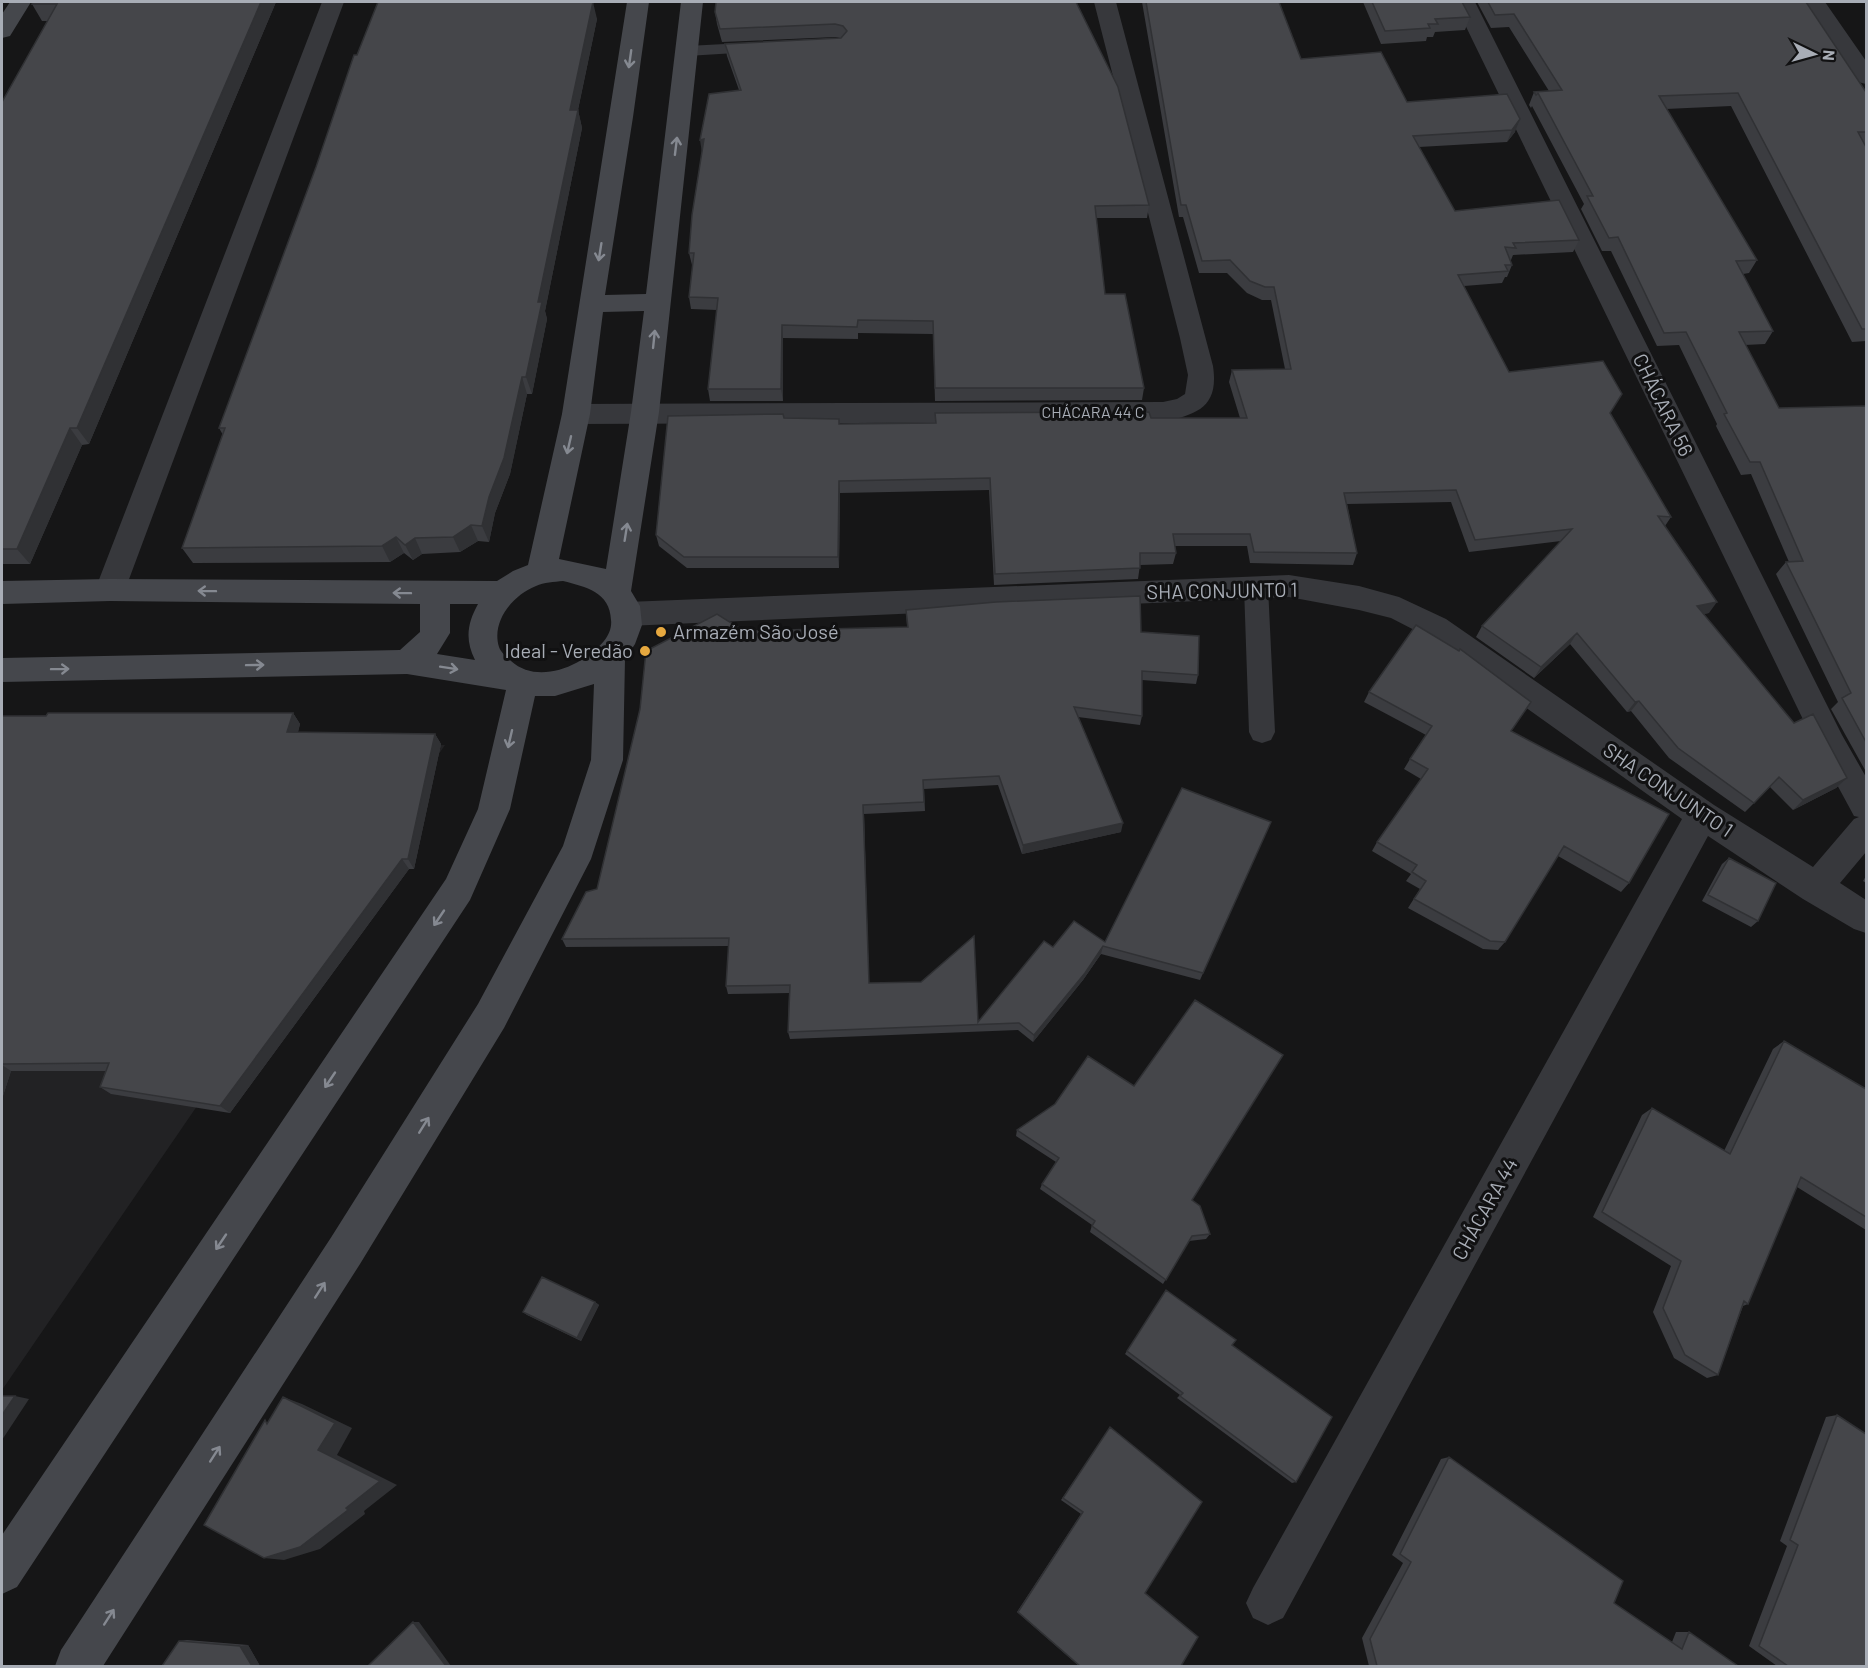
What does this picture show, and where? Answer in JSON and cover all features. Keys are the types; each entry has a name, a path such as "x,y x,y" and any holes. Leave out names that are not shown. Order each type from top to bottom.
{"street":[{"path":"2,31 20,2"},
{"path":"110,590 333,2"},
{"path":"541,573 576,414 638,2"},
{"path":"2,670 407,662 546,685 570,681 592,672 610,658 621,644 627,629 622,602 692,2"},
{"name":"CHÁCARA 44 C","path":"576,414 1163,412 1186,406 1197,398 1202,386 1193,339 1105,2"},
{"name":"CHÁCARA 56","path":"1464,2 1831,744 1866,806"},
{"path":"1815,2 1866,77"},
{"path":"591,304 658,302"},
{"path":"517,680 494,665 484,649 482,630 488,611 502,593 526,578 563,570 584,572 603,579 622,602"},
{"name":"SHA CONJUNTO 1","path":"622,602 1289,586 1359,598 1399,609 1435,627 1702,815 1866,918"},
{"path":"2,592 110,590 502,593"},
{"path":"407,662 431,642 438,624 433,593"},
{"path":"77,1666 346,1250 491,1016 540,924 579,849 607,760 610,658"},
{"path":"2,1572 459,889 494,809 517,680"},
{"name":"CHÁCARA 44","path":"1268,1603 1702,815"},
{"path":"1815,888 1866,829"}],"lane":[{"path":"687,51 779,46"},
{"path":"1256,587 1262,732"}],"shaded area":[{"path":"445,745 2,1390 2,750"}],"building":[{"path":"33,2 261,2 77,428 70,428 17,549 2,549 2,102 57,4 32,4"},
{"path":"378,2 593,2 570,110 578,110 538,302 542,302 526,377 522,377 504,458 489,497 482,526 471,525 453,537 415,538 405,545 396,537 382,546 182,548 225,428 219,428 316,167 354,55 357,55"},
{"path":"716,2 1076,2 1118,87 1149,205 1095,206 1105,294 1125,294 1144,388 935,388 933,321 858,320 857,327 782,325 781,389 708,389 718,298 689,297 694,253 689,253 692,215 704,139 700,140 709,94 741,90 725,44 841,38 847,31 843,26 835,24 720,29 715,12"},
{"path":"1146,2 1279,2 1301,59 1381,52 1407,102 1507,94 1520,119 1512,130 1413,136 1455,211 1559,200 1579,240 1513,243 1516,248 1505,247 1512,265 1505,265 1508,271 1458,275 1509,372 1603,361 1622,394 1610,413 1671,517 1658,516 1717,602 1697,606 1794,723 1813,714 1847,778 1803,800 1779,777 1754,803 1678,748 1639,701 1635,702 1577,633 1541,667 1482,626 1572,529 1475,540 1456,490 1344,493 1357,553 1254,552 1250,534 1173,534 1176,553 1140,553 1140,568 995,574 990,478 839,481 838,557 684,557 656,535 668,416 783,414 784,418 839,419 839,424 936,423 935,413 1149,412 1151,418 1247,418 1232,370 1291,369 1274,287 1265,287 1250,281 1230,260 1202,261 1186,205 1181,205"},
{"path":"1372,2 1462,2 1470,17 1435,19 1438,24 1428,24 1430,28 1385,31"},
{"path":"1488,2 1806,2 1866,92 1866,132 1858,132 1866,147 1866,329 1862,329 1738,93 1659,96 1757,260 1736,261 1773,331 1739,332 1779,408 1866,406 1866,742 1842,698 1851,693 1786,562 1803,561 1760,462 1750,462 1724,414 1727,413 1686,332 1664,333 1618,237 1609,238 1587,196 1593,196 1538,93 1536,95 1534,92 1562,90 1514,14 1495,15"},
{"path":"1140,596 1141,632 1199,636 1198,675 1142,671 1142,716 1074,707 1123,823 1023,845 999,776 923,780 924,802 863,805 869,983 921,982 974,936 978,1022 1044,941 1053,947 1074,921 1105,942 1182,788 1271,822 1203,973 1103,946 1085,973 1034,1035 1019,1023 788,1032 790,985 726,986 729,938 562,939 586,892 597,889 640,709 646,651 717,614 744,631 908,627 906,610 996,602"},
{"path":"1416,625 1459,651 1460,649 1531,702 1511,731 1669,814 1629,883 1564,846 1505,942 1490,941 1414,899 1426,881 1412,872 1417,865 1377,842 1428,769 1410,759 1432,726 1369,692"},
{"path":"48,713 293,713 287,732 435,734 408,859 402,859 220,1106 100,1087 109,1063 2,1064 2,716 46,716"},
{"path":"1729,858 1776,883 1758,921 1708,895"},
{"path":"1195,1000 1283,1055 1192,1200 1200,1206 1210,1234 1192,1236 1166,1280 1092,1226 1095,1221 1042,1184 1059,1158 1017,1130 1055,1104 1088,1056 1134,1086"},
{"path":"1784,1041 1866,1089 1866,1217 1801,1177 1748,1304 1744,1301 1718,1375 1685,1355 1663,1308 1681,1261 1602,1212 1652,1108 1730,1154"},
{"path":"542,1277 595,1302 577,1338 523,1312"},
{"path":"1166,1290 1236,1340 1232,1345 1332,1417 1296,1482 1180,1396 1183,1393 1127,1351"},
{"path":"2,1396 15,1396 2,1415"},
{"path":"283,1397 335,1423 318,1450 380,1481 346,1508 348,1510 300,1547 264,1558 204,1525 265,1420 267,1424"},
{"path":"1837,1415 1866,1434 1866,1666 1788,1666 1759,1646 1798,1545 1790,1540"},
{"path":"1110,1427 1202,1502 1145,1593 1198,1637 1181,1666 1080,1666 1018,1612 1083,1512 1063,1498"},
{"path":"1449,1457 1623,1581 1614,1603 1682,1649 1689,1632 1738,1666 1377,1666 1370,1639 1411,1562 1400,1554"},
{"path":"413,1622 446,1666 368,1666"},
{"path":"179,1641 240,1646 252,1666 162,1666"}],"place":[{"name":"Armazém São José","path":"661,632"},
{"name":"Ideal - Veredão","path":"645,651"}]}
